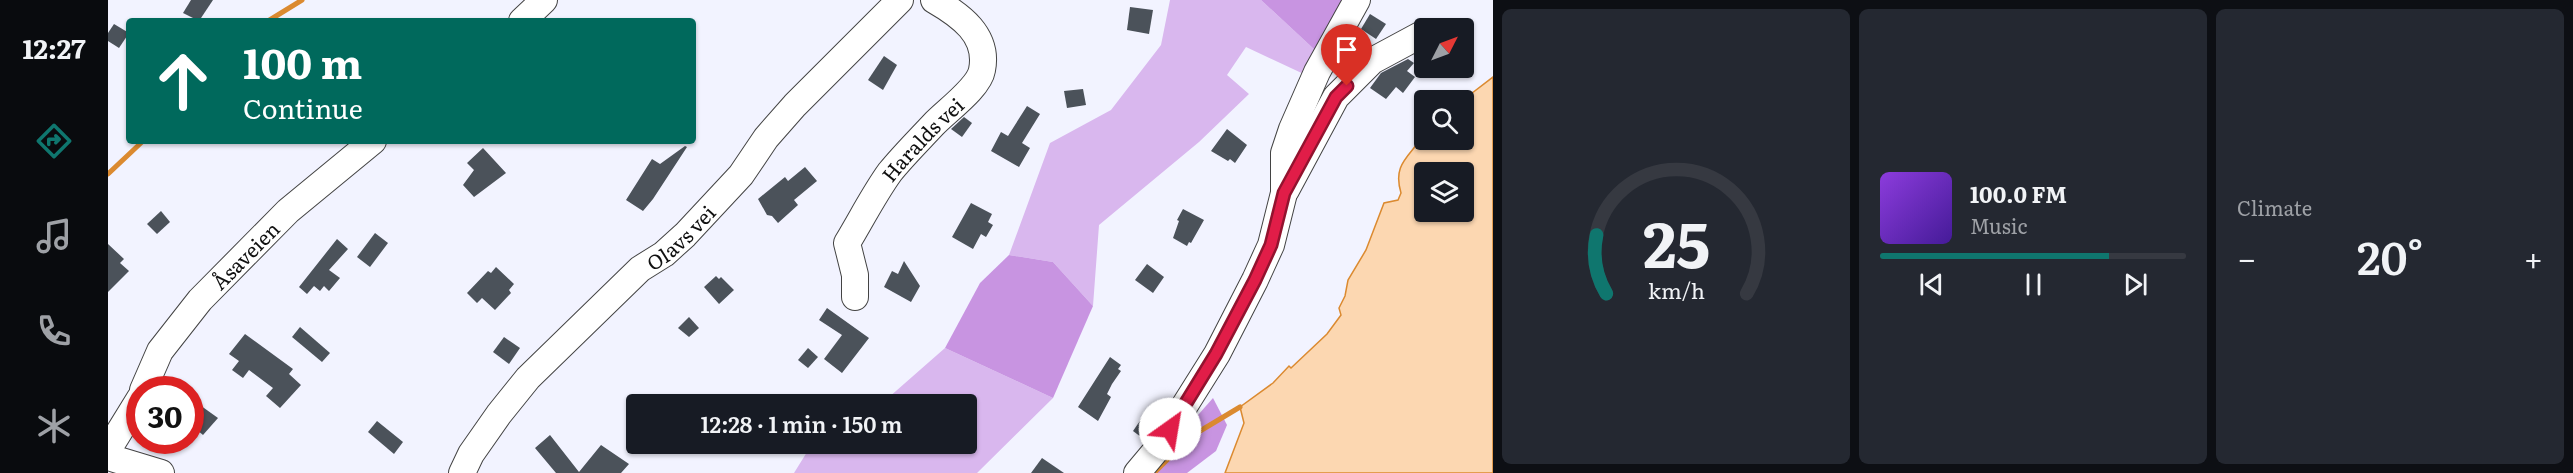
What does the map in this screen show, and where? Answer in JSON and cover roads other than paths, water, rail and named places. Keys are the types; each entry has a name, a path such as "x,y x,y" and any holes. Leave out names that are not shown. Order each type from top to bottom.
{"street":[{"path":"525,18 544,0"},
{"name":"Olavs vei","path":"462,473 471,454 528,378 640,269 664,254 684,235 741,175 766,138 795,105 900,0"},
{"name":"Haralds vei","path":"855,297 855,275 847,243 889,174 931,127 975,84 982,73 981,44 973,29 957,14 934,0"},
{"path":"1137,473 1158,448 1216,354 1271,245 1284,193 1284,153 1292,129 1317,72 1357,0"},
{"path":"1284,193 1336,97 1372,61 1414,38"},
{"name":"Åsaveien","path":"149,376 160,351 200,300 288,211 369,144"},
{"path":"108,450 126,421"},
{"path":"108,457 161,473"}],"waterway":[{"path":"273,18 302,0"},
{"path":"108,174 140,144"},
{"path":"1154,473 1190,437 1240,407"}]}
